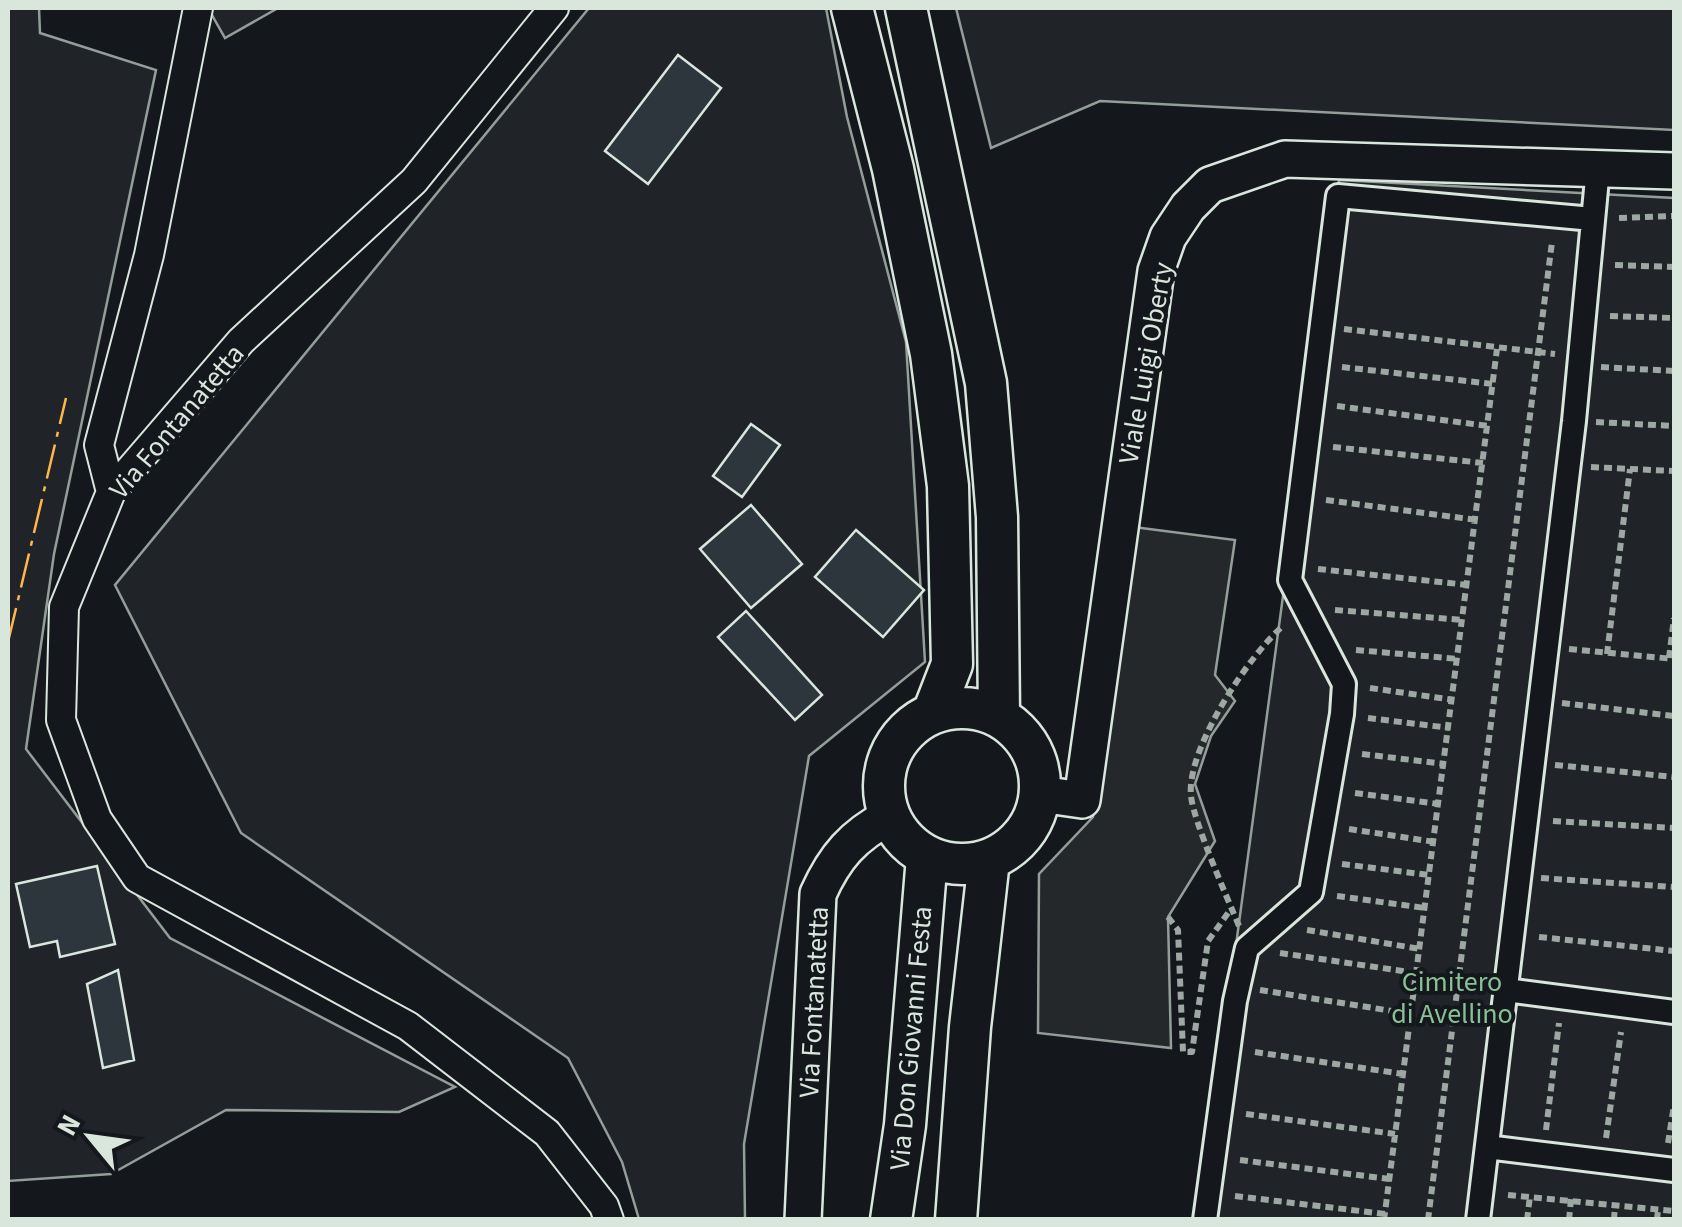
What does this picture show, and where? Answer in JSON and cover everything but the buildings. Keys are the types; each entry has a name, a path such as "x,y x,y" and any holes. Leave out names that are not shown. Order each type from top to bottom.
{"main road":[{"path":"852,8 893,169 931,354 948,486 952,664 933,714"},
{"path":"906,8 986,383 997,517 998,716"},
{"path":"978,709 998,716 1018,730 1039,771 1040,794 1024,835 988,860 968,865 927,857 898,833 890,816 885,780 895,745 912,726 933,714 978,709"},
{"name":"Via Don Giovanni Festa","path":"891,1220 905,1125 927,857"},
{"path":"956,1220 970,1028 988,860"}],"street":[{"path":"111,492 99,445 149,256 198,8"},
{"name":"Via Fontanatetta","path":"554,8 414,180 241,341 111,492 64,607 61,720 96,819 137,878 408,1026 547,1133 604,1206 609,1220"},
{"name":"Viale Luigi Oberty","path":"1040,794 1082,800 1156,271 1168,237 1188,207 1210,185 1285,159 1674,172"},
{"path":"1478,1220 1570,465 1598,168"},
{"path":"1205,1220 1228,1049 1248,948 1311,892 1342,714 1344,684 1290,580 1338,196 1593,219"},
{"name":"Via Fontanatetta","path":"803,1220 818,894 830,867 855,835 890,816"},
{"path":"1506,990 1674,1012"},
{"path":"1487,1147 1669,1169"}],"path":[{"path":"1428,1220 1555,216"},
{"path":"1593,219 1674,216"},
{"path":"1589,264 1674,267"},
{"path":"1584,314 1674,318"},
{"path":"1321,326 1674,371"},
{"path":"1209,1192 1384,1217 1498,349"},
{"path":"1316,364 1493,384"},
{"path":"1312,403 1488,426"},
{"path":"1574,422 1674,426"},
{"path":"1306,444 1483,463"},
{"path":"1570,465 1674,471"},
{"path":"1608,654 1630,469"},
{"path":"1300,496 1477,520"},
{"path":"1292,567 1468,585"},
{"path":"1304,608 1464,620"},
{"path":"1548,646 1672,658 1674,618"},
{"path":"1279,629 1198,747 1191,796 1248,948 1417,973"},
{"path":"1325,647 1459,660"},
{"path":"1344,684 1454,700"},
{"path":"1541,700 1674,716"},
{"path":"1342,714 1450,728"},
{"path":"1336,751 1445,764"},
{"path":"1534,762 1674,777"},
{"path":"1329,790 1439,804"},
{"path":"1526,819 1674,828"},
{"path":"1322,826 1434,842"},
{"path":"1316,861 1430,876"},
{"path":"1520,877 1674,887"},
{"path":"1311,892 1426,908"},
{"path":"1168,917 1178,930 1182,1052 1192,1052 1208,941 1232,908"},
{"path":"1271,924 1420,949"},
{"path":"1512,934 1674,951"},
{"path":"1239,987 1411,1014"},
{"path":"1543,1154 1562,997"},
{"path":"1602,1162 1625,1006"},
{"path":"1228,1049 1404,1074"},
{"path":"1669,1169 1674,1105"},
{"path":"1220,1111 1395,1134"},
{"path":"1214,1157 1389,1178"},
{"path":"1482,1194 1674,1211"},
{"path":"1527,1220 1530,1196"},
{"path":"1569,1220 1571,1199"},
{"path":"1614,1220 1615,1204"},
{"path":"1657,1220 1658,1209"}],"green space":[{"path":"8,8 39,8 40,33 156,70 54,554 26,749 170,938 455,1087 399,1112 226,1110 111,1174 8,1181"},
{"path":"208,8 278,8 225,38"},
{"path":"589,8 826,8 847,117 906,342 925,662 809,756 744,1144 745,1219 639,1219 622,1162 568,1058 241,833 115,585"},
{"path":"956,8 1674,8 1674,130 1100,101 991,148"},
{"name":"Cimitero di Avellino","path":"1339,180 1674,198 1674,1219 1199,1220"}],"shaded area":[{"path":"1118,525 1235,540 1215,675 1235,701 1211,736 1195,784 1215,841 1168,917 1171,1048 1038,1033 1039,874 1093,817"}],"power":[{"path":"8,642 66,398"}]}
